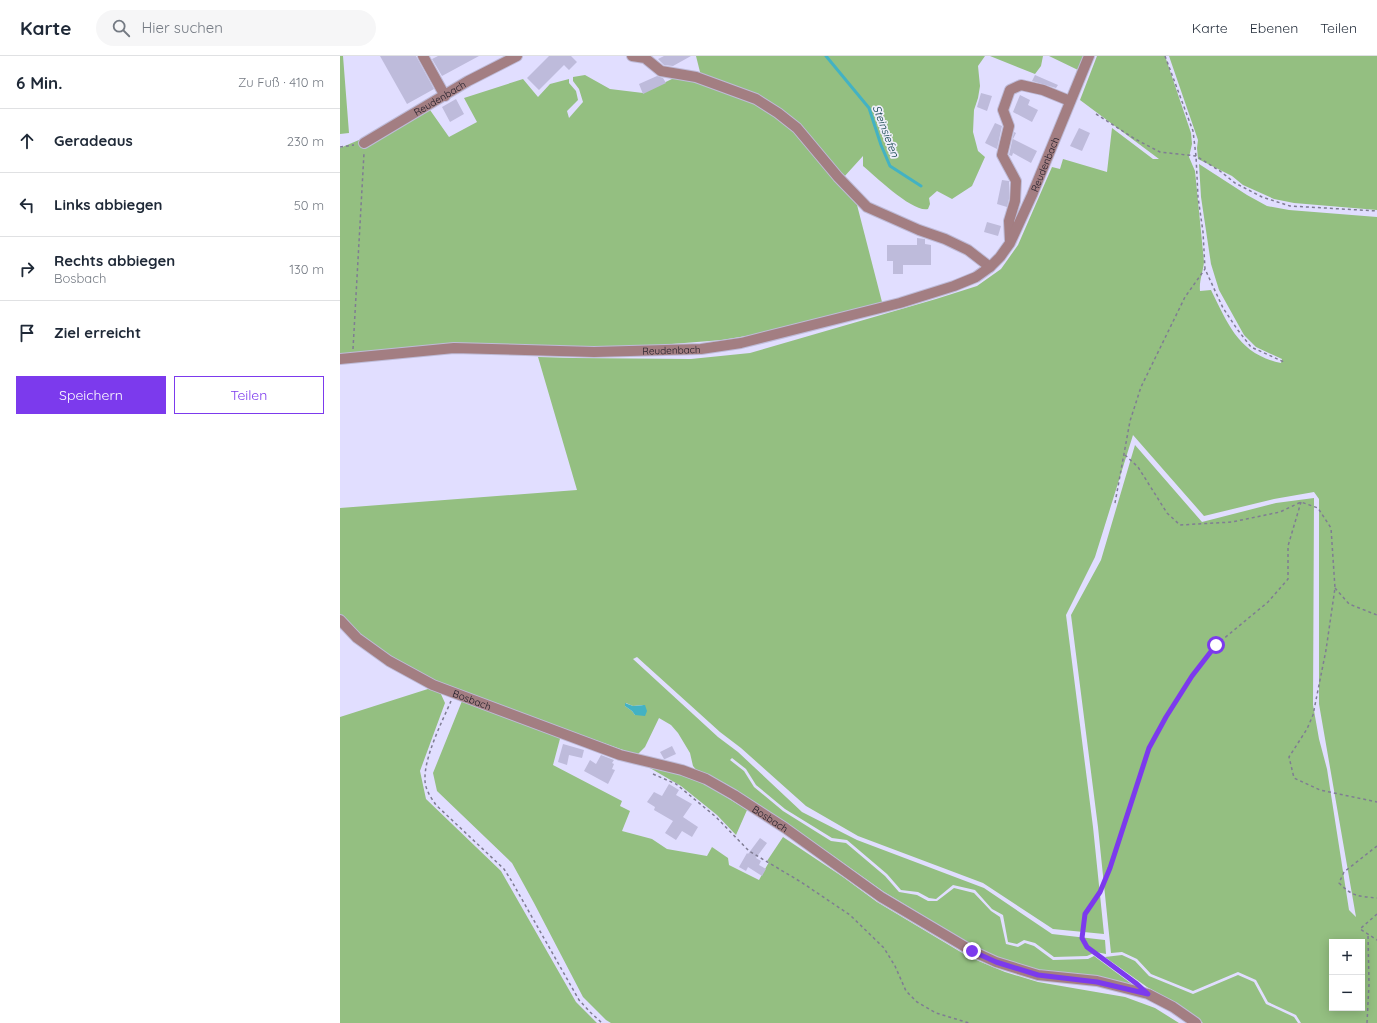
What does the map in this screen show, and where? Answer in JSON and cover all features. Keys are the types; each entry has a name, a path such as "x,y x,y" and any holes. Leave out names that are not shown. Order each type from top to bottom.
{"street":[{"path":"423,56 445,96"},
{"name":"Reudenbach","path":"364,143 468,82 516,56"},
{"path":"632,56 645,58 661,71 696,77 756,99 778,113 797,128 838,176 868,207 919,230 945,238 968,250 990,267"},
{"name":"Reudenbach","path":"340,358 454,348 594,352 701,349 741,343 900,303 976,278 1000,257 1010,243 1032,195 1089,56"},
{"path":"1010,243 1009,221 1015,201 1016,181 1002,155 1009,126 1003,110 1010,90 1021,85 1043,90 1070,101"},
{"name":"Bosbach","path":"340,620 357,638 389,661 432,685 582,740 620,756 682,770 706,779 785,828 881,897 972,951 996,962 1038,975 1097,982 1148,994 1161,1000 1196,1023"}],"path":[{"path":"1165,56 1193,131 1198,197 1203,232 1205,269 1224,308 1237,329 1251,347 1284,362"},
{"path":"1096,114 1135,139 1160,152 1196,156 1220,171 1234,183 1262,198 1290,206 1377,212"},
{"path":"340,147 364,143 353,357"},
{"path":"1115,503 1130,421 1141,387 1185,297 1205,269"},
{"path":"1125,455 1138,467 1167,513 1180,525 1232,522 1280,512 1301,502 1318,508 1331,528 1335,588 1326,650 1313,715 1308,729 1288,757 1294,778 1320,790 1377,802"},
{"path":"1131,980 1087,947 1082,938 1085,914 1100,892 1110,868 1149,748 1166,717 1192,676 1216,645 1268,602 1288,579 1288,546 1301,502"},
{"path":"1335,588 1349,604 1377,615"},
{"path":"454,694 430,752 426,767 425,780 430,797 436,805 504,869 579,1000 602,1023"},
{"path":"648,771 676,784 701,804 716,817 749,852 801,882 850,915 884,948 895,966 906,991 917,1002 936,1013 969,1023"},
{"path":"1377,846 1344,872 1339,883 1349,892 1358,896 1377,898"},
{"path":"1377,914 1360,929 1377,940"},
{"path":"1367,1023 1369,984 1368,935"}],"shaded area":[{"path":"340,56 343,56 349,133 340,134"},
{"path":"696,56 985,56 978,66 980,86 974,110 973,132 978,151 985,157 972,186 952,199 937,191 929,198 930,204 928,209 921,209 894,193 863,166 863,156 843,178 798,126 701,76"},
{"path":"990,56 1043,56 1041,66 1035,74"},
{"path":"1049,56 1084,56 1078,70"},
{"path":"1097,56 1165,56 1191,133 1192,144 1189,157 1195,171 1204,262 1200,291 1211,290 1230,327 1245,345 1255,353 1267,359 1281,363 1282,359 1256,347 1244,335 1219,290 1211,264 1201,197 1199,164 1267,206 1289,210 1377,217 1377,1023 1301,1023 1296,1015 1268,1002 1256,980 1238,972 1193,991 1151,974 1137,959 1122,952 1111,953 1098,827 1071,615 1101,560 1135,445 1202,522 1276,503 1314,498 1313,705 1319,739 1327,769 1349,910 1356,917 1319,704 1319,499 1314,492 1274,499 1204,516 1133,435 1095,557 1066,615 1093,827 1104,934 1053,929 983,883 858,836 806,806 741,748 720,732 637,657 633,659 718,737 738,752 802,812 857,840 984,888 1052,934 1105,940 1106,954 1096,952 1087,956 1054,957 1035,943 1024,940 1017,944 1008,942 1003,915 992,909 975,890 953,885 936,899 929,898 918,892 901,890 887,874 847,840 832,838 785,809 756,785 746,769 732,758 730,760 744,771 754,787 783,811 831,841 846,843 885,876 899,892 917,895 928,901 937,901 954,888 974,893 991,911 1000,917 1006,944 1018,947 1025,943 1034,946 1053,960 1088,959 1094,956 1133,985 1077,974 1040,970 1009,962 975,947 884,892 832,855 726,784 698,772 693,766 690,753 678,733 671,725 659,718 645,747 637,755 443,686 411,670 360,635 340,614 340,508 577,490 538,357 691,359 750,353 977,286 1001,269 1018,245 1052,167 1060,169 1063,159 1107,172 1112,128 1153,159 1159,159 1080,100","holes":["626,703 633,706 643,705 635,715 625,706"]},
{"path":"1169,56 1377,56 1377,210 1294,203 1274,199 1243,185 1232,176 1198,159 1198,140"},
{"path":"585,75 610,89 643,93 674,78 695,80 754,103 792,127 856,201 882,302 782,330 722,340 584,349 472,344 426,346 340,354 340,148 430,110 449,137 477,122 464,98 523,79 538,97 550,84 569,79 569,83 576,91 578,100 567,111 569,118 583,102 579,89 573,81 573,77"},
{"path":"431,688 440,692 445,703 420,771 426,799 501,871 576,1002 597,1023 340,1023 340,717"},
{"path":"462,701 561,735 553,765 622,801 620,806 630,811 622,831 652,839 667,849 707,856 712,847 728,858 729,865 759,880 769,862 767,861 783,837 843,877 877,902 969,957 1005,972 1038,982 1125,997 1155,1008 1179,1023 611,1023 606,1020 583,997 512,863 437,791 433,773"},
{"path":"625,703 633,706 645,705 647,711 645,716 635,715 625,706"},
{"path":"643,764 682,774 704,783 747,810 736,835 717,815 681,786"},
{"path":"1122,955 1135,961 1149,976 1193,994 1238,975 1254,982 1266,1004 1294,1017 1298,1023 1203,1023 1181,1006 1147,987 1105,957"}],"building":[{"path":"380,56 416,56 434,89 407,104"},
{"path":"438,56 479,56 442,76 432,59"},
{"path":"549,56 571,56 577,62 569,70 564,65 539,90 527,78"},
{"path":"664,56 691,56 673,66 664,65 658,59"},
{"path":"1035,75 1058,85 1056,88 1032,81"},
{"path":"657,76 663,78 666,83 643,94 639,84"},
{"path":"981,93 992,96 987,111 977,107"},
{"path":"1020,95 1030,100 1028,105 1038,110 1032,122 1013,112"},
{"path":"456,99 464,114 450,122 442,107"},
{"path":"995,123 1002,126 997,149 985,143"},
{"path":"1079,128 1090,133 1082,151 1070,146"},
{"path":"1014,132 1016,133 1013,139 1037,151 1031,163 1013,153 1012,156 1009,155"},
{"path":"1002,180 1009,181 1009,199 1007,207 997,204"},
{"path":"987,222 1001,226 998,236 984,232"},
{"path":"917,238 925,239 925,244 931,245 931,265 903,265 903,274 893,274 893,261 887,261 887,245 917,245"},
{"path":"563,744 584,750 582,758 569,755 567,765 558,762"},
{"path":"672,746 676,754 664,759 660,752"},
{"path":"601,755 614,760 612,763 614,764 612,769 615,770 608,784 584,771 590,760 596,764"},
{"path":"669,784 679,790 676,795 692,804 683,817 698,827 692,837 682,831 676,840 665,833 673,821 654,810 655,807 647,802 654,792 662,796"},
{"path":"760,838 767,843 756,858 761,861 759,865 766,869 762,876 748,867 746,871 739,867 747,853 748,854"}],"waterway":[{"name":"Steinsiefen","path":"826,56 869,108 881,145 890,166 921,186"}],"route":[{"path":"972,951 996,962 1038,975 1097,982 1148,994 1137,984 1087,947 1082,938 1085,914 1100,892 1110,868 1149,748 1166,717 1192,676 1216,645"}]}
